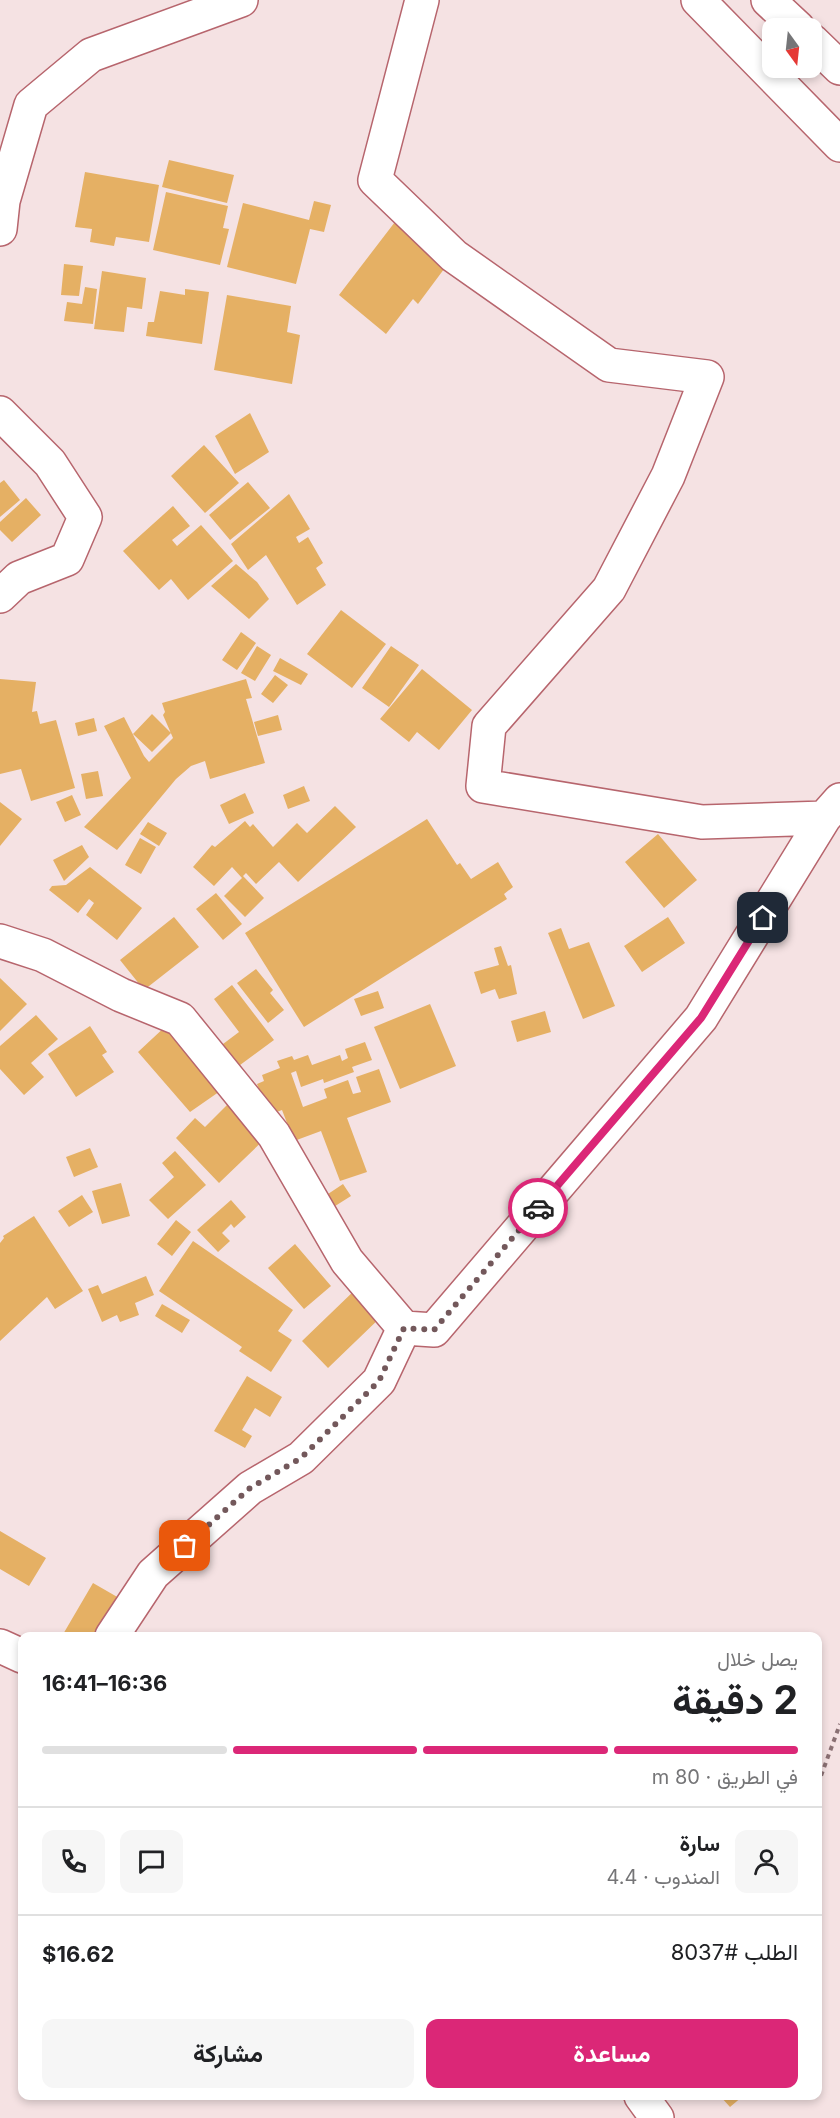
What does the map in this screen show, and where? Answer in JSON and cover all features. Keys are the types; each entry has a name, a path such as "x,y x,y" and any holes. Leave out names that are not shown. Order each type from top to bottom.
{"street":[{"path":"0,229 3,201 31,105 91,55 241,0"},
{"path":"422,0 375,180 454,256 609,365 707,376 668,476 609,589 489,726 483,786 702,822 832,809"},
{"path":"698,0 840,145"},
{"path":"768,0 787,18"},
{"path":"822,51 840,68"},
{"path":"0,413 50,463 85,517 67,559 19,578 0,596"},
{"path":"0,941 43,955 121,995 180,1019 274,1135 348,1261 404,1328 434,1330 701,1018 832,809"},
{"path":"115,1632 153,1574 250,1488 301,1458 379,1381 404,1328"},
{"path":"0,1646 18,1654"},
{"path":"644,2100 657,2118"}],"path":[{"path":"822,1773 840,1724"}],"building":[{"path":"169,160 234,175 227,203 162,187"},
{"path":"85,172 159,185 149,242 116,237 114,246 90,242 92,229 75,227"},
{"path":"166,192 228,206 223,228 229,229 220,265 153,250"},
{"path":"314,201 331,205 324,232 310,229 296,284 227,267 243,203 309,220"},
{"path":"398,218 450,261 418,304 413,299 386,334 339,295"},
{"path":"64,264 83,266 79,296 61,295"},
{"path":"102,271 146,278 142,309 127,307 124,332 94,329"},
{"path":"85,287 97,289 93,324 64,321 67,302 82,304"},
{"path":"185,289 209,292 202,344 146,336 148,322 154,322 160,291 185,295"},
{"path":"227,295 291,306 287,332 300,335 292,384 214,370"},
{"path":"250,413 269,452 235,474 215,436"},
{"path":"204,445 239,483 205,513 171,476"},
{"path":"4,480 20,500 0,517 0,483"},
{"path":"248,482 270,508 230,540 209,515"},
{"path":"289,494 310,529 296,537 299,543 308,537 323,563 316,568 326,585 297,605 266,555 248,570 231,544"},
{"path":"26,498 41,515 12,542 0,530 0,522"},
{"path":"173,506 190,526 172,540 177,546 201,525 233,561 188,600 171,579 159,590 123,551"},
{"path":"236,564 257,582 269,599 249,619 211,586"},
{"path":"341,610 386,644 352,688 307,654"},
{"path":"241,632 256,643 237,670 222,660"},
{"path":"257,646 271,655 255,681 241,673"},
{"path":"391,646 419,665 389,707 362,688"},
{"path":"280,658 308,674 301,685 273,671"},
{"path":"422,669 472,710 439,750 417,732 409,742 380,719"},
{"path":"275,675 288,685 273,703 261,694"},
{"path":"0,679 36,682 32,712 37,711 40,724 56,720 75,788 31,801 21,769 0,774"},
{"path":"246,679 252,698 246,699 265,763 210,779 205,761 191,766 176,779 117,850 84,827 131,778 104,726 124,717 149,762 173,738 163,715 165,712 162,703"},
{"path":"152,714 171,733 152,752 133,734"},
{"path":"278,715 282,730 258,736 254,722"},
{"path":"94,718 97,731 78,736 75,723"},
{"path":"98,771 103,796 86,799 81,774"},
{"path":"304,786 310,801 288,809 283,795"},
{"path":"245,793 254,813 229,824 220,805"},
{"path":"72,795 81,815 65,822 56,802"},
{"path":"0,802 22,819 0,846"},
{"path":"335,806 356,827 298,882 279,862 256,884 246,873 243,876 264,898 245,917 224,896 242,878 232,867 214,886 193,867 212,845 215,847 245,821 250,827 253,824 273,847 297,823 307,833"},
{"path":"427,819 457,865 460,863 471,879 498,862 513,887 504,894 507,899 304,1027 245,933"},
{"path":"148,822 167,833 159,846 140,834"},
{"path":"658,834 697,880 664,908 625,862"},
{"path":"140,838 156,847 141,874 125,865"},
{"path":"82,845 89,857 64,881 53,860"},
{"path":"90,867 142,908 117,940 86,915 94,903 89,899 78,913 49,890 52,886 66,885"},
{"path":"216,893 242,924 223,940 196,909"},
{"path":"174,917 199,947 144,990 120,960"},
{"path":"668,917 685,943 642,972 624,946"},
{"path":"561,928 569,949 589,942 615,1006 583,1019 548,933"},
{"path":"501,946 508,966 511,965 517,994 499,999 495,989 481,994 474,972 499,965 494,948"},
{"path":"256,969 273,990 270,993 284,1010 268,1023 237,983"},
{"path":"0,978 27,1004 0,1031"},
{"path":"232,985 274,1040 236,1068 219,1047 239,1032 214,999"},
{"path":"378,991 384,1008 361,1016 354,999"},
{"path":"430,1004 456,1066 400,1089 374,1027"},
{"path":"545,1011 551,1032 517,1042 511,1021"},
{"path":"36,1015 58,1039 31,1063 44,1077 24,1095 0,1069 0,1046"},
{"path":"168,1024 226,1087 190,1112 138,1052"},
{"path":"90,1026 107,1052 102,1055 114,1072 76,1097 48,1054"},
{"path":"365,1042 372,1060 352,1067 354,1072 324,1083 323,1079 301,1087 296,1071 291,1073 303,1107 327,1098 324,1089 348,1080 353,1094 361,1092 356,1077 379,1069 391,1102 347,1118 367,1172 340,1181 321,1131 294,1141 282,1110 269,1115 257,1084 264,1081 262,1075 280,1068 277,1061 292,1056 294,1060 308,1055 312,1065 340,1055 342,1061 348,1058 345,1049"},
{"path":"230,1102 271,1133 219,1183 176,1138 195,1118 205,1127"},
{"path":"90,1148 98,1167 74,1177 66,1157"},
{"path":"175,1151 206,1185 168,1219 149,1200 174,1177 162,1163"},
{"path":"121,1183 130,1216 102,1224 92,1191"},
{"path":"343,1184 351,1196 332,1208 325,1196"},
{"path":"82,1195 93,1212 69,1227 58,1211"},
{"path":"231,1200 246,1217 234,1228 231,1224 222,1233 230,1241 218,1252 197,1230"},
{"path":"34,1216 83,1291 55,1309 47,1297 0,1341 0,1243 3,1236"},
{"path":"176,1220 191,1232 172,1256 157,1244"},
{"path":"193,1241 293,1310 278,1331 292,1340 271,1372 239,1351 242,1347 159,1291"},
{"path":"295,1244 331,1286 304,1309 268,1268"},
{"path":"146,1276 154,1295 135,1303 139,1315 120,1322 117,1315 102,1322 88,1289 98,1285 102,1294"},
{"path":"357,1288 383,1315 328,1368 302,1341"},
{"path":"162,1304 190,1320 182,1333 155,1316"},
{"path":"247,1376 282,1397 270,1417 255,1408 242,1430 252,1436 245,1448 214,1431"},
{"path":"0,1531 46,1558 29,1586 0,1569"},
{"path":"93,1583 126,1602 108,1632 64,1632"},
{"path":"724,2100 738,2100 730,2107"}],"way so far":[{"path":"185,1546 250,1488 301,1458 379,1381 404,1328 434,1330 538,1208"}],"route":[{"path":"538,1208 701,1018 763,918"}]}
